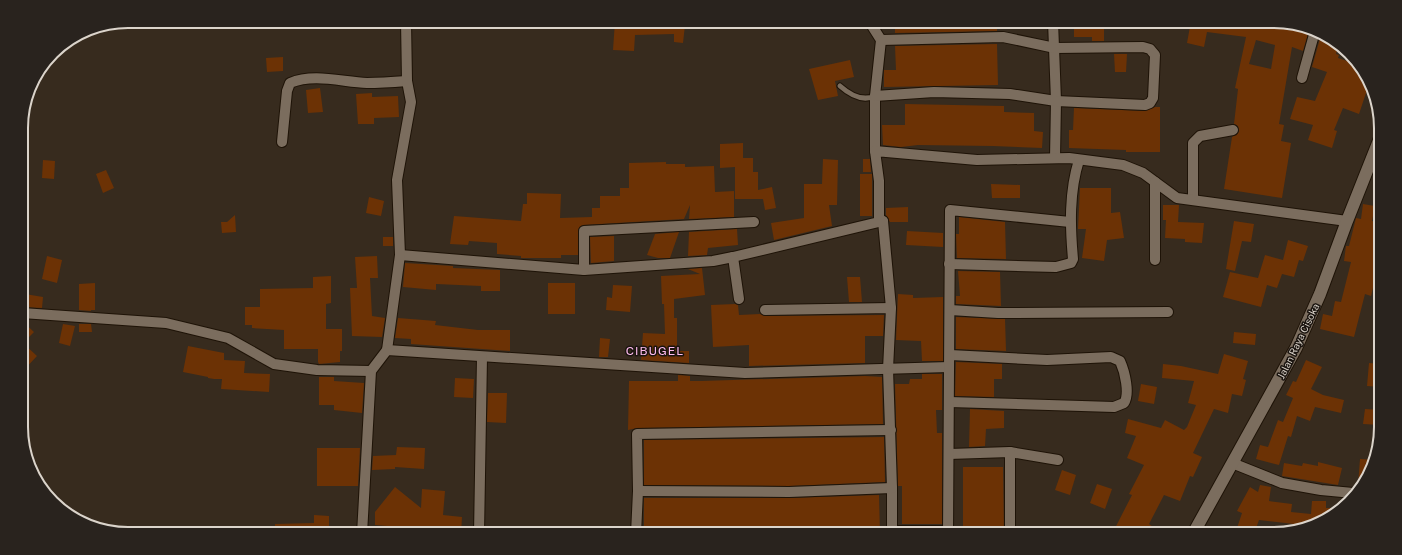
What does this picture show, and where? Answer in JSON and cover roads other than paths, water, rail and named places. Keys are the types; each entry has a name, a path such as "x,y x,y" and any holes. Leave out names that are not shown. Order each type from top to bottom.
{"street":[{"path":"362,527 371,371 387,350 400,255 397,180 411,102 407,81 406,28"},
{"path":"873,28 881,40 875,96 875,151 879,181 880,220 883,221 891,308 888,369 891,430 892,527"},
{"path":"1054,28 1056,48 1055,158"},
{"path":"1302,78 1314,36"},
{"path":"875,96 934,92 1010,94 1056,101 1144,105 1150,103 1153,98 1155,55 1150,49 1143,47 1056,48 1003,37 881,40"},
{"path":"282,142 286,91 290,83 298,80 320,78 367,83 407,81"},
{"path":"1193,200 1193,143 1200,136 1233,130"},
{"path":"875,151 977,160 1055,158 1123,164 1143,173 1178,198 1347,221"},
{"name":"Jalan Raya Cisoka","path":"1198,527 1232,463 1272,395 1296,348 1320,294 1374,153"},
{"path":"949,264 1066,266 1073,259 1070,222 1074,176 1079,160"},
{"path":"1155,182 1155,260"},
{"path":"948,527 950,210 1070,222"},
{"path":"400,255 584,270 713,261 883,221"},
{"path":"584,270 584,231 754,222"},
{"path":"733,257 739,299"},
{"path":"765,310 891,308"},
{"path":"950,310 998,313 1168,312"},
{"path":"28,313 166,323 228,338 274,364 317,370 371,371"},
{"path":"387,350 745,373 949,367"},
{"path":"949,402 1114,407 1124,404 1127,395 1123,366 1120,361 1111,357 1047,360 950,355"},
{"path":"479,527 482,357"},
{"path":"636,527 638,491 637,434 891,430"},
{"path":"949,454 1010,452 1058,460"},
{"path":"1010,452 1010,527"},
{"path":"1232,463 1282,483 1321,490 1349,493"},
{"path":"638,491 790,492 892,488"}],"lane":[{"path":"840,86 851,96 875,96"}],"district":[{"name":"CIBUGEL","path":"655,351"}]}
